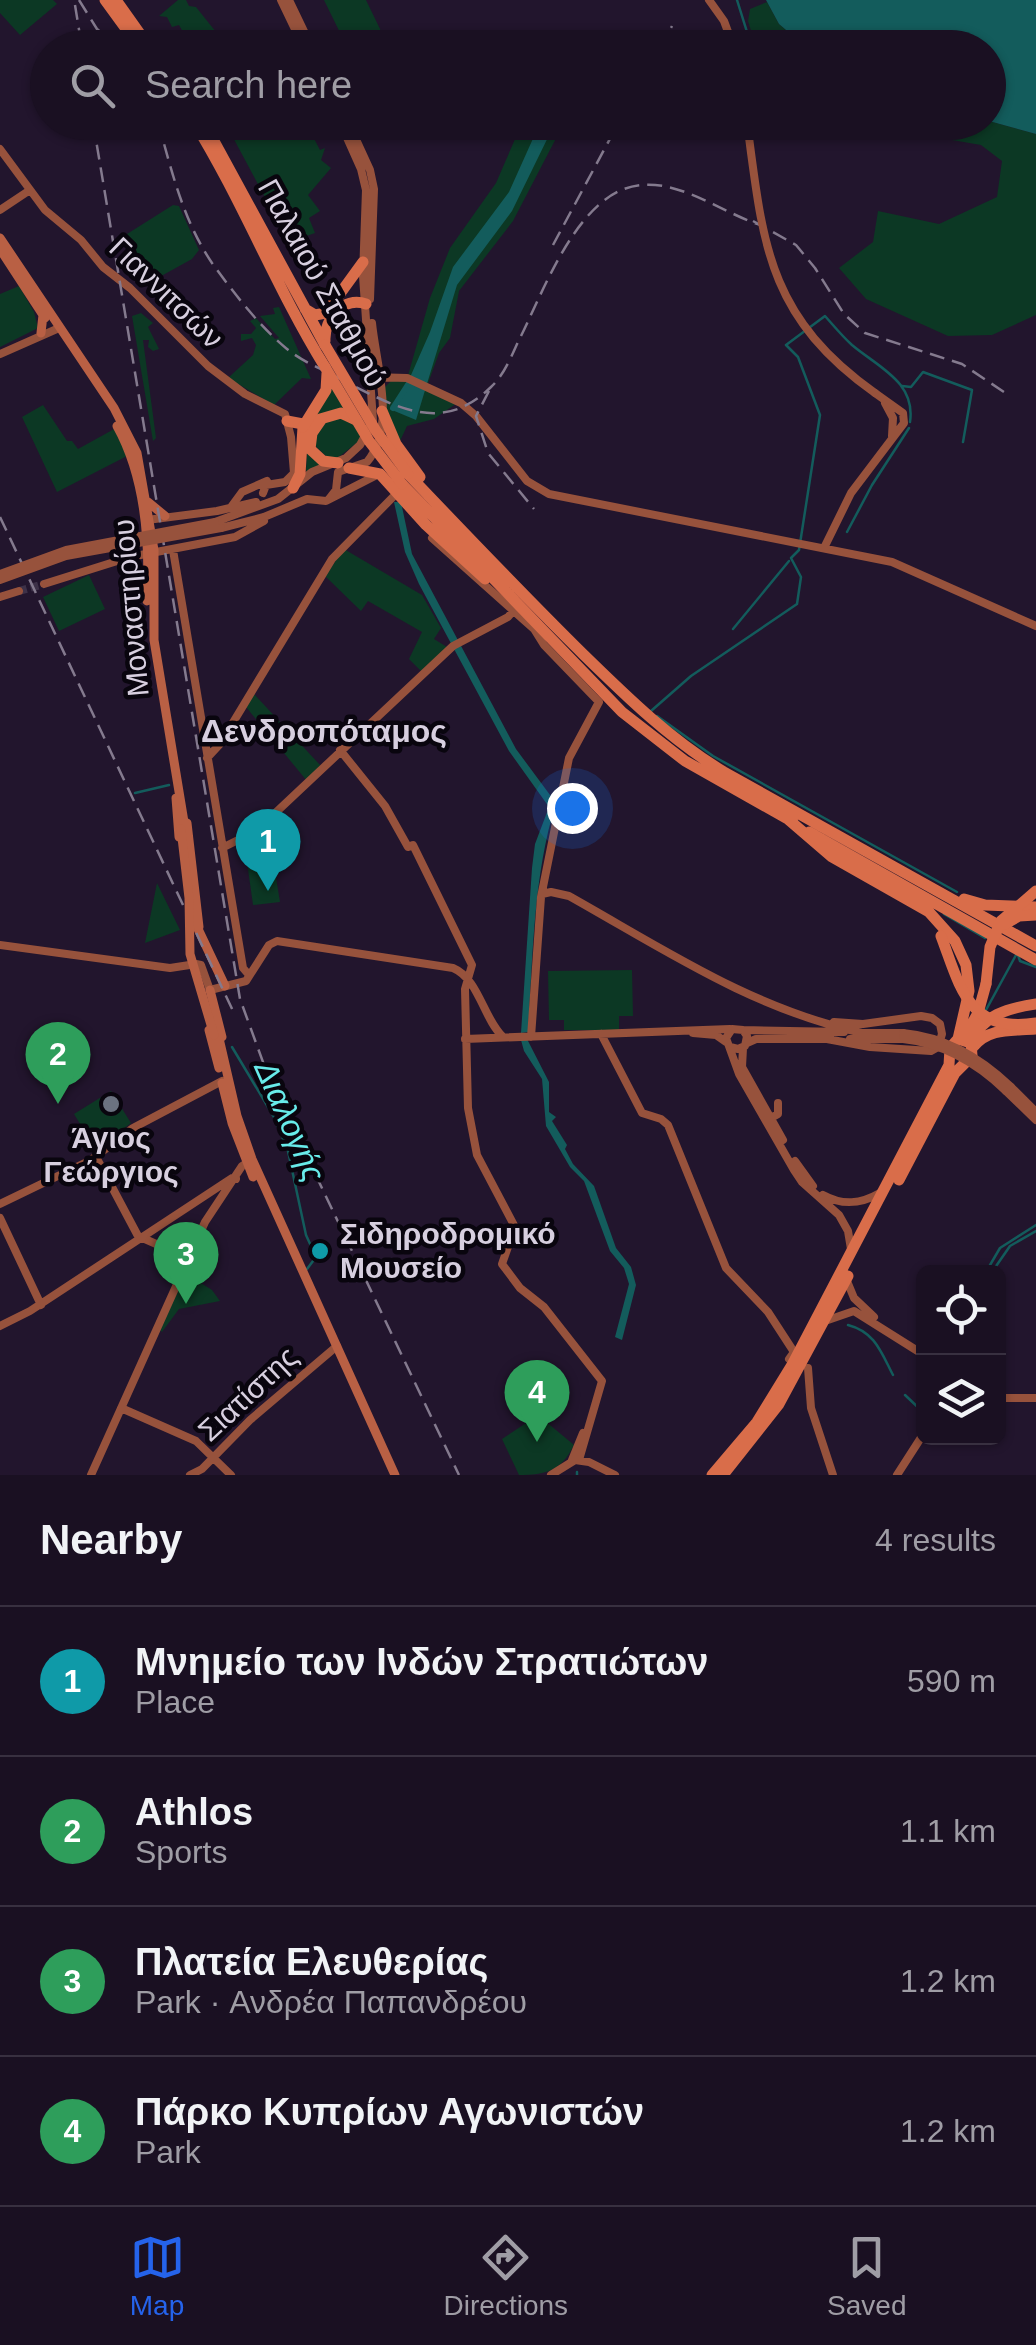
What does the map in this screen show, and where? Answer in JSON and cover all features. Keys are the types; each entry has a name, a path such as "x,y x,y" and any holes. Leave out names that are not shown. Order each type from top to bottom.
{"highway":[{"path":"105,0 127,30"},
{"path":"116,0 137,30"},
{"name":"Παλαιού Σταθμού","path":"204,140 299,312 326,345 362,418"},
{"name":"Παλαιού Σταθμού","path":"214,140 325,367 362,418"},
{"path":"299,312 326,313 363,262"},
{"path":"326,345 324,331 340,307 353,301 366,304"},
{"path":"300,476 303,426 326,390 325,367"},
{"path":"382,411 407,462 530,590 582,653"},
{"path":"288,422 302,424 346,413 362,418 405,479 519,610"},
{"path":"326,416 314,428 310,447 323,460 380,474 459,557 622,712 685,761 1036,960"},
{"path":"405,479 654,722 699,756 1036,946"},
{"path":"534,628 586,676"},
{"path":"723,1475 778,1404 954,1072 972,1056 966,1042 966,965 955,940 944,926 913,902 838,861 789,820"},
{"path":"900,870 975,903 1036,904"},
{"path":"966,1042 983,996 995,934 1005,916 1036,892"},
{"path":"913,902 942,936 958,987 968,1001 996,1020 1036,1026"},
{"path":"995,934 1015,918 1036,915"},
{"path":"966,1042 988,1020 1016,1007 1036,1004"},
{"path":"712,1475 770,1404 850,1259 949,1065 951,1045 995,1031 1036,1026"},
{"path":"950,1055 964,1062"}],"main road":[{"name":"Μοναστηρίου","path":"0,238 124,440 134,466 152,556 154,640 183,828 190,948 250,1163"},
{"name":"Μοναστηρίου","path":"0,249 129,434 140,465 147,520"},
{"path":"38,335 44,324 42,312"},
{"path":"147,499 165,516"},
{"path":"178,797 200,934 224,986"},
{"path":"191,965 219,1068"},
{"path":"210,990 222,1054"},
{"name":"Μοναστηρίου","path":"216,1034 222,1081 250,1163 262,1182 328,1335"},
{"path":"250,1163 392,1475"}],"street":[{"path":"280,0 295,30"},
{"path":"289,0 303,30"},
{"path":"709,0 727,30"},
{"path":"227,509 242,492 319,470 362,466 373,455 381,434 380,390 375,376 363,262 365,182 348,140"},
{"path":"329,499 336,490 340,470 374,421 377,362 369,277 374,189 356,140"},
{"path":"749,140 763,238 785,298 817,344 875,393 894,418 894,432 886,449 844,504 832,533 831,550"},
{"name":"Γιαννιτσών","path":"0,149 45,210 83,242 105,270 132,290 211,369 282,412 288,422"},
{"path":"0,210 30,190"},
{"path":"0,354 55,327"},
{"path":"377,362 467,407 525,479 546,493 905,566 1036,626"},
{"path":"375,376 402,377"},
{"path":"380,390 385,382 402,377"},
{"path":"288,422 300,476 312,499 329,499 374,476 455,560 519,610 544,644 599,702 569,758 542,894 530,1035"},
{"path":"319,470 329,472 344,488 354,486"},
{"path":"147,520 274,500 300,476"},
{"path":"261,489 268,499 274,500"},
{"path":"218,525 255,505 261,489"},
{"path":"207,758 214,754 238,716 332,558 394,496"},
{"path":"0,577 66,556 271,514 312,499"},
{"path":"196,545 184,541 179,532 197,512"},
{"path":"44,584 240,536 271,514"},
{"path":"831,550 832,533"},
{"path":"152,556 207,758 243,968 249,974"},
{"path":"0,596 19,591"},
{"path":"222,848 256,831 455,645 519,610"},
{"path":"340,750 410,846 469,956 473,970 465,989 467,1103 476,1153 515,1226 502,1264 520,1288 544,1307 602,1381 576,1460 552,1475"},
{"path":"542,894 569,896 730,986 781,1010 862,1033"},
{"path":"0,945 170,968 201,965 210,990 246,981 270,943 279,940 453,968 468,978 503,1037"},
{"path":"674,1031 716,1035 728,1044 745,1045 756,1038 828,1040 930,1051 940,1044 942,1030 936,1019 927,1016 863,1024 814,1021"},
{"path":"465,1039 732,1029 903,1036 948,1051 984,1071 1036,1112"},
{"path":"732,1029 727,1034 728,1044 739,1074 769,1115 802,1182 840,1215 848,1231 850,1259"},
{"path":"743,1030 742,1066 804,1175 828,1198 845,1203 884,1191"},
{"path":"601,1034 641,1111 647,1117 662,1119 670,1129 726,1268 768,1312 794,1352 750,1421 704,1475"},
{"path":"828,1040 903,1036"},
{"path":"0,1204 96,1157 133,1128 222,1081"},
{"path":"1009,1089 1036,1120"},
{"path":"96,1157 141,1238 188,1258"},
{"path":"92,1475 205,1222 250,1163"},
{"path":"0,1326 41,1304 237,1177"},
{"path":"0,1218 41,1304"},
{"path":"847,1279 851,1294 864,1310 916,1346"},
{"path":"825,1321 854,1311 916,1347"},
{"name":"Σιατίστης","path":"190,1475 203,1468 334,1347"},
{"path":"808,1368 811,1408 833,1475"},
{"path":"1006,1397 1036,1398"},
{"path":"121,1408 196,1441 214,1454 231,1475"},
{"path":"898,1475 917,1445"},
{"path":"576,1460 615,1475"}],"shaded area":[{"path":"0,0 53,0 57,4 20,35 0,13"},
{"path":"178,0 186,0 214,30 182,30 179,25 172,27 167,17 159,16"},
{"path":"324,0 366,0 381,30 339,30"},
{"path":"766,0 1036,0 1036,134 1006,126 1006,30 786,30"},
{"path":"767,2 786,30 751,30 750,9"},
{"path":"1006,126 1036,134 1036,315 992,335 948,336 866,299 839,268 873,242 878,211 939,224 997,197 1002,161 981,145 952,140 1006,140"},
{"path":"234,140 315,140 320,150 325,148 321,160 331,168 308,195 320,211 309,218 315,233 289,242"},
{"path":"515,140 555,140 513,221 459,291 450,338 439,353 426,389 457,403 434,419 407,426 400,441 388,416 383,389 392,380 407,379 430,298 450,248 496,183"},
{"path":"532,140 547,140 512,211 457,285 416,420 392,410 430,332 453,267 509,192"},
{"path":"173,205 179,206 199,250 192,259 145,285 135,279 127,234"},
{"path":"19,286 38,328 0,347 0,294"},
{"path":"279,307 311,379 302,378 274,405 228,378 253,355 256,345 252,338 241,341 241,334 251,334 256,328 250,321 256,318 275,339 279,338 260,316 275,314 273,308"},
{"path":"141,313 153,323 148,327 159,349 153,351 148,347 149,340 143,340 156,438 153,441 132,316"},
{"path":"332,386 363,438 336,459 327,457 309,440 324,463 306,473 308,426"},
{"path":"43,405 67,441 78,449 116,428 129,455 57,492 22,417"},
{"path":"394,502 401,502 412,554 516,749 555,806 538,890 528,1032 521,1033 532,868 535,844 549,807 509,751 419,584 405,552"},
{"path":"344,549 422,595 441,628 434,639 447,647 421,671 409,659 422,632 368,601 361,611 325,576"},
{"path":"89,575 105,609 59,631 43,597"},
{"path":"254,694 321,766 307,781 246,707"},
{"path":"273,859 280,902 253,905 247,862"},
{"path":"157,883 180,930 145,943"},
{"path":"632,970 633,1016 619,1016 619,1030 564,1030 564,1020 549,1020 548,971"},
{"path":"527,1039 549,1082 549,1112 556,1117 552,1121 573,1164 594,1186 616,1248 631,1267 636,1285 622,1340 615,1337 629,1284 624,1268 610,1251 584,1181 570,1167 546,1126 542,1079 524,1051 521,1040"},
{"path":"111,1091 131,1123 96,1150 74,1114"},
{"path":"185,1273 212,1290 220,1301 179,1309 162,1332 159,1329"},
{"path":"538,1415 574,1445 564,1461 552,1470 519,1475 502,1439"}],"waterway":[{"path":"737,0 746,30"},
{"path":"651,711 691,676 797,604 801,577 791,558 799,550 820,415 798,357 786,345 825,316 852,345 901,386 907,396 910,422"},
{"path":"902,386 911,387 923,372 972,390 963,442"},
{"name":"Δενδροπόταμος","path":"393,408 411,380"},
{"path":"847,532 909,428"},
{"path":"733,629 789,561"},
{"path":"657,716 713,756 957,892"},
{"path":"135,793 169,785"},
{"path":"944,914 985,938"},
{"path":"986,1010 1016,955"},
{"path":"1018,955 1020,961 1036,967"},
{"name":"Διαλογής","path":"232,1047 274,1117 288,1151 306,1235 316,1257 307,1269"},
{"path":"990,1265 1000,1248 1036,1225"},
{"path":"997,1265 1010,1246 1036,1231"},
{"path":"848,1325 871,1338 893,1375"},
{"path":"905,1395 916,1405"}],"tunnel":[{"path":"19,591 44,584"}],"railway":[{"path":"79,0 98,30"},
{"path":"75,5 79,30"},
{"path":"670,30 672,26"},
{"path":"96,140 240,999 267,1073 459,1475"},
{"path":"163,140 193,230 212,263 257,319 301,359 383,400 419,412 455,410 473,402 496,382 560,255 589,215 624,189 642,185 678,190 766,227"},
{"path":"553,245 609,140"},
{"path":"753,221 796,245 844,314 865,333 962,364 1007,394"},
{"path":"489,391 476,416 488,453 534,509"},
{"path":"0,517 234,1013"}],"place":[{"name":"Μνημείο των Ινδών Στρατιώτων","path":"268,891"},
{"name":"Athlos","path":"58,1104"},
{"name":"Άγιος Γεώργιος","path":"111,1104"},
{"name":"Σιδηροδρομικό Μουσείο","path":"320,1251"},
{"name":"Πλατεία Ελευθερίας","path":"186,1304"},
{"name":"Πάρκο Κυπρίων Αγωνιστών","path":"537,1442"}],"district":[{"name":"Δενδροπόταμος","path":"324,731"}]}
